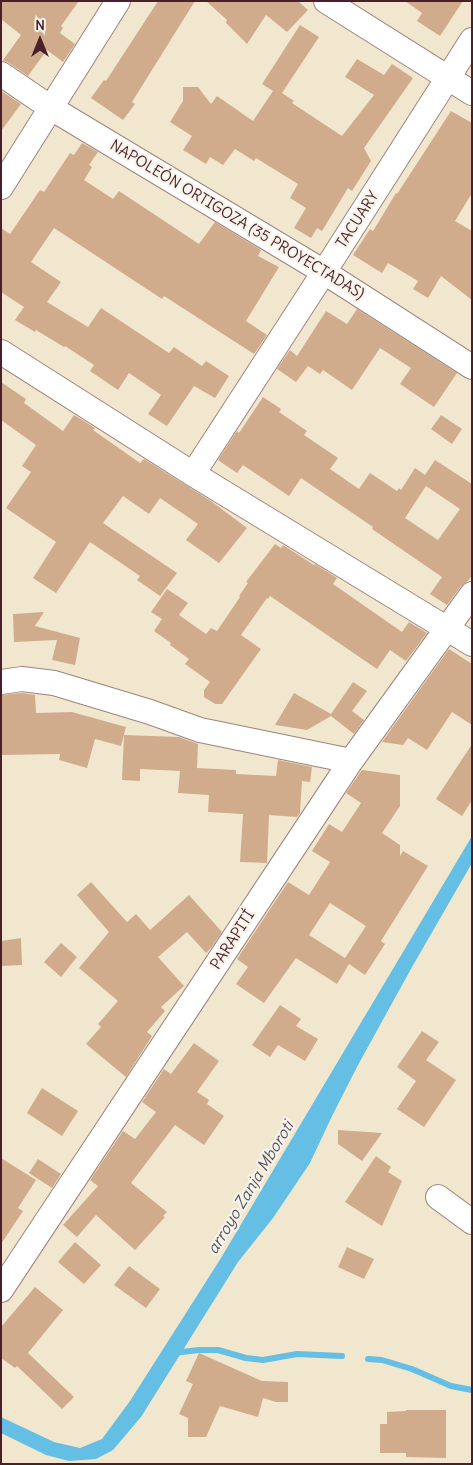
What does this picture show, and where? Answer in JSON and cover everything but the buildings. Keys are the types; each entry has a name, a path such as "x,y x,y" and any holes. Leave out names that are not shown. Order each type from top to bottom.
{"street":[{"path":"1,187 118,1"},
{"path":"326,1 472,93"},
{"name":"TACUARY","path":"193,474 472,40"},
{"name":"NAPOLEÓN ORTIGOZA (35 PROYECTADAS)","path":"1,74 51,108 324,272 472,367"},
{"path":"1,352 193,474 472,644"},
{"name":"PARAPITÍ","path":"1,1290 351,761 472,594"},
{"path":"1,682 22,679 54,683 150,712 200,730 351,761"},
{"path":"438,1197 472,1222"}],"water":[{"path":"472,836 472,863 358,1065 310,1163 273,1218 238,1262 141,1417 113,1450 96,1459 69,1461 46,1455 1,1433 1,1417 54,1442 80,1448 102,1439 130,1401 221,1258"}],"waterway":[{"path":"173,1353 218,1350 246,1358 263,1360 297,1354 342,1356"},
{"path":"368,1359 382,1360 412,1369 451,1386 472,1390"}],"water label":[{"name":"arroyo Zanja Mboroti","path":"251,1188"}]}
